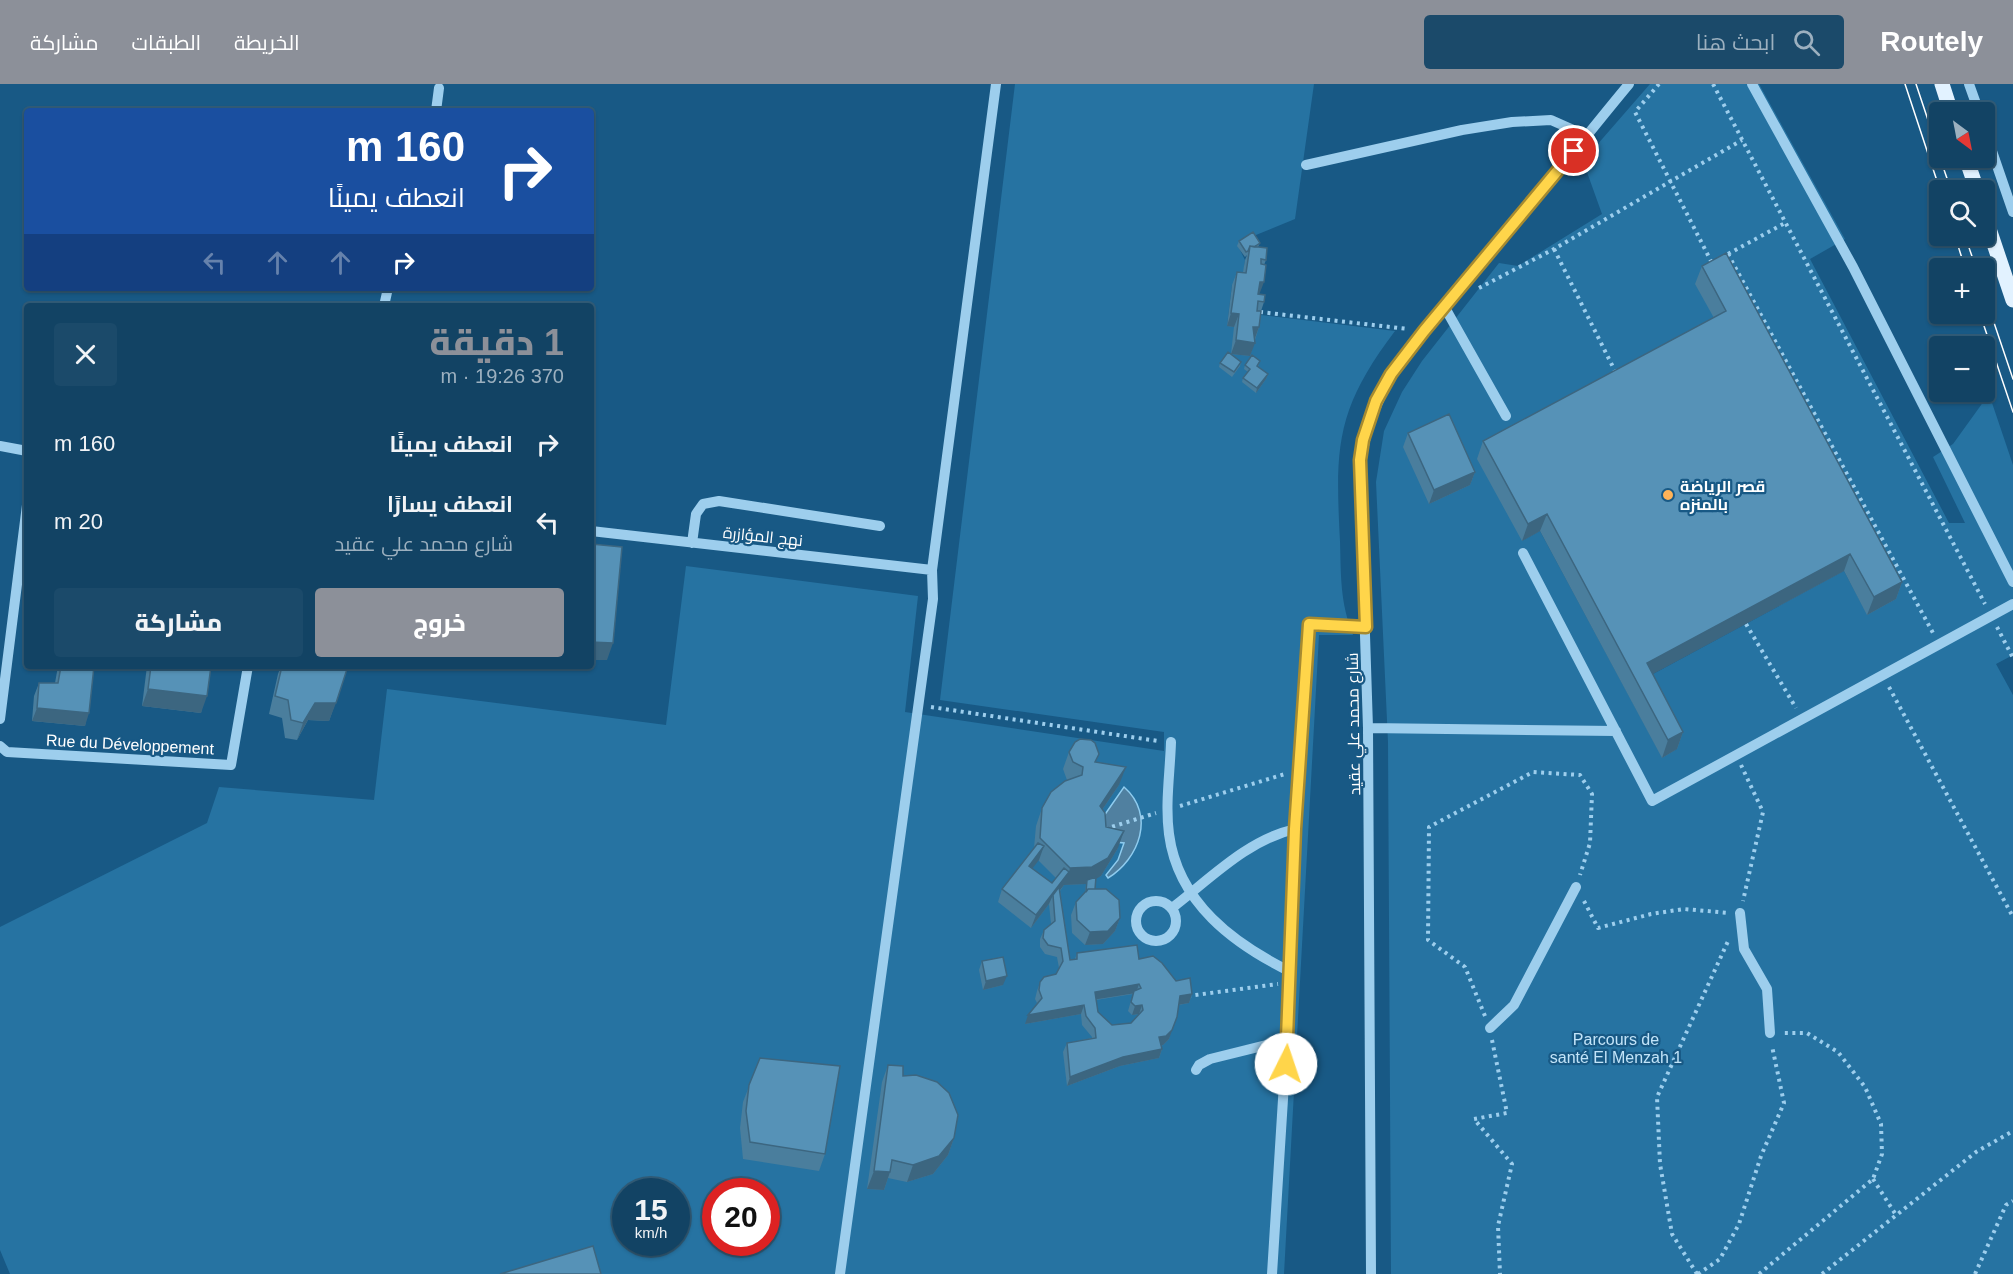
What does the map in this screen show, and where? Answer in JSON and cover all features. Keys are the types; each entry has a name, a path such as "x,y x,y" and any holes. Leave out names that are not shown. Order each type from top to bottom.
{"main road":[{"path":"1941,84 1947,102"},
{"path":"1995,246 2013,300"}],"street":[{"path":"840,1274 933,599 932,570 996,84"},
{"name":"شارع محمد علي عقيد","path":"1371,1274 1368,728 1360,480 1363,440 1376,401 1391,374 1444,306 1629,84"},
{"path":"1752,84 1853,267 2013,582"},
{"path":"1969,84 1975,102"},
{"path":"436,108 439,88"},
{"path":"1306,165 1462,130 1512,122 1551,120 1587,136"},
{"path":"1995,160 2013,212"},
{"path":"1444,306 1506,416"},
{"path":"0,446 24,450"},
{"path":"692,543 696,514 703,504 719,501 880,526"},
{"path":"0,719 24,529"},
{"name":"نهج المؤازرة","path":"594,531 932,570"},
{"path":"1523,554 1652,801 2013,604"},
{"path":"1272,1274 1291,977 1295,829 1309,624 1366,627"},
{"name":"Rue du Développement","path":"0,746 7,752 231,765 248,669"},
{"path":"1368,728 1616,731"},
{"path":"1171,742 1167,810 1169,836 1176,862 1207,915 1227,934 1291,977"},
{"path":"1172,909 1256,844 1272,834 1295,829"},
{"path":"1490,1028 1514,1005 1576,887"},
{"path":"1740,914 1744,948 1767,989 1770,1033"},
{"path":"1196,1070 1199,1065 1210,1059 1287,1040"}],"path":[{"path":"1659,84 1635,112 1713,261 1713,274"},
{"path":"1713,84 2013,658"},
{"path":"1474,291 1554,249 1742,140"},
{"path":"1713,261 1785,223"},
{"path":"1554,249 1620,382"},
{"path":"1728,254 1939,645"},
{"path":"1260,312 1424,331"},
{"path":"1746,624 1802,719"},
{"path":"1883,675 2013,917"},
{"path":"918,705 1171,742"},
{"path":"1737,755 1763,812 1740,914 1657,1097 1660,1164 1672,1234 1698,1274 1720,1259 1738,1224 1761,1156 1784,1103 1770,1033 1807,1033 1839,1052 1865,1087 1881,1124 1882,1154 1873,1179 1759,1274"},
{"path":"1097,832 1300,769"},
{"path":"1500,1274 1498,1226 1512,1164 1474,1119 1507,1113 1490,1028 1465,968 1428,940 1429,826 1533,772 1580,775 1592,794 1590,843 1576,887 1599,928 1651,914 1684,909 1740,914"},
{"path":"1188,996 1291,977"},
{"path":"1822,1274 1976,1152 2013,1131"},
{"path":"1873,1179 1896,1215"},
{"path":"1975,1274 2006,1205 2013,1201"}],"green space":[{"path":"1015,84 1314,84 1295,219 1251,237 1238,246 1245,260 1242,286 1232,285 1227,326 1253,314 1395,331 1375,359 1350,407 1340,453 1338,479 1341,577 1343,600 1353,635 1319,635 1284,1274 10,1274 0,1250 0,927 207,823 219,787 374,800 387,689 666,725 686,566 918,596 905,712 1164,751 1164,732 940,700"},
{"name":"Parcours de santé El Menzah 1","path":"1650,84 1759,84 1845,239 1810,259 1949,523 1965,523 1933,457 1953,444 1983,402 1992,402 2013,465 2013,655 1996,664 2013,695 2013,1274 1391,1274 1388,742 1376,482 1384,431 1402,392 1422,361 1499,263 1518,266 1602,214 1583,161","holes":["1719,328 1867,614 1844,571 1640,681 1677,749 1662,757 1540,531 1522,541"]}],"shaded area":[{"path":"1124,787 1134,798 1139,810 1140,836 1128,860 1108,878 1106,875 1118,860 1124,843 1104,841 1099,823"}],"building":[{"path":"1253,232 1260,243 1254,247 1250,246 1246,252 1239,241"},
{"path":"1250,246 1267,248 1266,260 1261,259 1261,264 1266,265 1264,282 1260,282 1258,294 1265,295 1264,302 1258,301 1257,311 1261,311 1259,327 1253,327 1255,343 1236,340 1239,314 1231,313 1237,272 1246,273"},
{"name":"قصر الرياضة بالمنزه","path":"1726,253 1902,582 1874,597 1850,554 1647,663 1683,732 1668,740 1547,514 1528,524 1483,441 1726,311 1702,266"},
{"path":"1228,352 1241,362 1234,372 1220,363"},
{"path":"1252,355 1260,361 1257,366 1268,374 1257,388 1243,378 1250,369 1245,365"},
{"path":"1449,414 1475,472 1434,490 1408,433"},
{"path":"594,544 622,547 613,643 594,642"},
{"path":"60,669 94,669 89,713 37,708 39,683 58,683"},
{"path":"151,669 211,669 207,696 148,689"},
{"path":"281,669 347,669 336,703 315,703 303,723 291,720 288,700 275,696"},
{"path":"1080,739 1091,740 1095,743 1099,754 1095,762 1126,767 1100,806 1105,813 1106,827 1124,831 1108,858 1092,867 1070,868 1040,838 1042,808 1051,792 1065,781 1082,775 1083,767 1073,762 1069,752 1075,742"},
{"path":"1038,843 1044,846 1029,866 1052,883 1064,868 1069,872 1036,915 1002,889"},
{"path":"1096,877 1095,889 1088,889 1086,892 1087,880"},
{"path":"1059,887 1070,960 1077,959 1077,953 1137,945 1139,959 1153,956 1162,963 1176,981 1190,978 1192,994 1180,996 1177,1017 1172,1030 1166,1036 1159,1037 1162,1049 1123,1057 1070,1077 1067,1043 1096,1038 1095,1028 1086,1016 1084,1005 1028,1015 1042,998 1039,990 1040,982 1044,977 1056,974 1063,961 1061,948 1048,945 1043,938 1044,930 1055,921 1053,895","holes":["1139,984 1141,988 1134,991 1131,1002 1135,1006 1142,1005 1143,1010 1131,1023 1112,1025 1098,1012 1095,992"]},
{"path":"1088,889 1106,889 1119,900 1120,918 1108,931 1090,932 1077,920 1076,902"},
{"path":"1003,957 1007,976 986,981 982,961"},
{"path":"760,1058 840,1066 825,1154 750,1142 746,1111 749,1085"},
{"path":"888,1065 903,1066 903,1076 916,1075 937,1082 949,1093 958,1115 954,1138 939,1156 913,1165 892,1160 890,1172 874,1171"},
{"path":"593,1246 601,1274 500,1274"}],"tram line":[{"path":"1905,84 1937,180"},
{"path":"1916,84 1929,123"},
{"path":"1943,168 1948,180"},
{"path":"1958,246 1962,258"},
{"path":"1968,246 1973,258"},
{"path":"1983,324 2013,412"},
{"path":"1994,324 2013,379"}],"place":[{"name":"قصر الرياضة بالمنزه","path":"1668,495"}],"route":[{"path":"1286,1064 1295,829 1309,624 1366,627 1360,460 1369,418 1391,374 1424,331 1574,151"}]}
